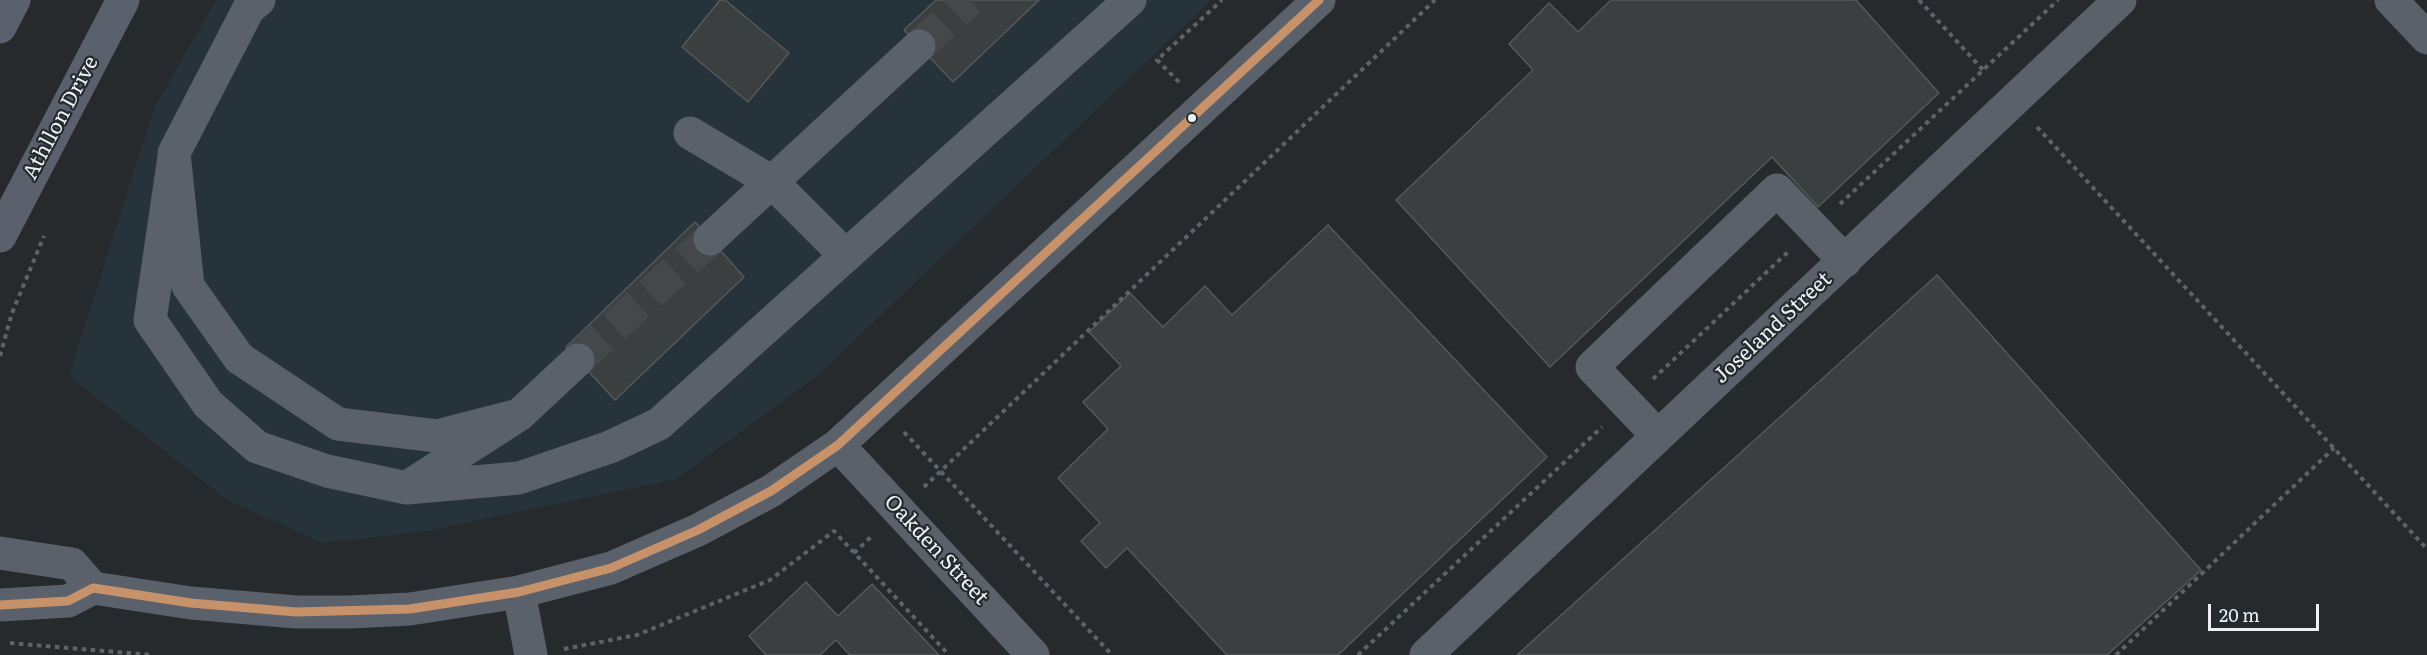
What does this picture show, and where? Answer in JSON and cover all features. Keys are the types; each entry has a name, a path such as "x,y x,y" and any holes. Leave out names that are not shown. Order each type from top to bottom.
{"main road":[{"path":"0,27 14,0"},
{"name":"Athllon Drive","path":"0,236 123,0"}],"street":[{"path":"258,0 249,8 174,153 150,320 208,404 257,447 327,471 407,488 519,478 610,447 659,424 1130,0"},
{"name":"Joseland Street","path":"1426,655 2120,0"},
{"path":"2391,0 2427,38"},
{"path":"0,605 68,601 93,588 191,603 296,612 410,609 519,592 610,568 698,530 771,492 838,445 1205,106 1307,4"},
{"path":"710,239 919,46"},
{"path":"690,133 772,182 846,256"},
{"path":"174,157 188,286 239,358 338,424 437,436 519,415"},
{"path":"1658,436 1592,367 1777,190 1845,261"},
{"path":"407,488 519,415 578,360"},
{"name":"Oakden Street","path":"838,445 1033,655"},
{"path":"0,553 72,564 93,588"},
{"path":"519,592 531,655"}],"path":[{"path":"1205,106 1157,60 1222,0"},
{"path":"854,554 1435,0"},
{"path":"1919,0 2427,549"},
{"path":"1358,655 2058,0"},
{"path":"880,407 1112,655"},
{"path":"2116,655 2334,448"},
{"path":"531,655 638,635 770,580 834,531 949,655"},
{"path":"0,642 152,655"}],"shaded area":[{"path":"216,0 1211,0 816,377 676,479 427,531 322,543 226,499 69,376 154,108"}],"building":[{"path":"720,0 725,0 789,53 748,102 682,47"},
{"path":"936,0 1039,0 953,82 904,30"},
{"path":"1611,0 1856,0 1939,93 1818,207 1772,157 1550,367 1396,200 1533,70 1509,44 1549,3 1578,32"},
{"path":"695,222 744,277 615,400 566,347"},
{"path":"1328,225 1547,457 1338,655 1227,655 1127,548 1106,568 1081,541 1100,523 1058,478 1108,429 1083,402 1121,366 1089,332 1130,293 1163,327 1205,286 1232,315"},
{"path":"1937,275 2201,570 2107,655 1517,655"},
{"path":"806,582 838,616 872,584 939,655 850,655 836,640 820,655 766,655 749,636"}],"tunnel":[{"path":"919,46 969,0"},
{"path":"578,360 710,239"}],"transit line":[{"path":"0,605 68,601 93,588 191,603 296,612 410,609 519,592 611,568 698,530 771,491 838,445 1319,0"}]}
